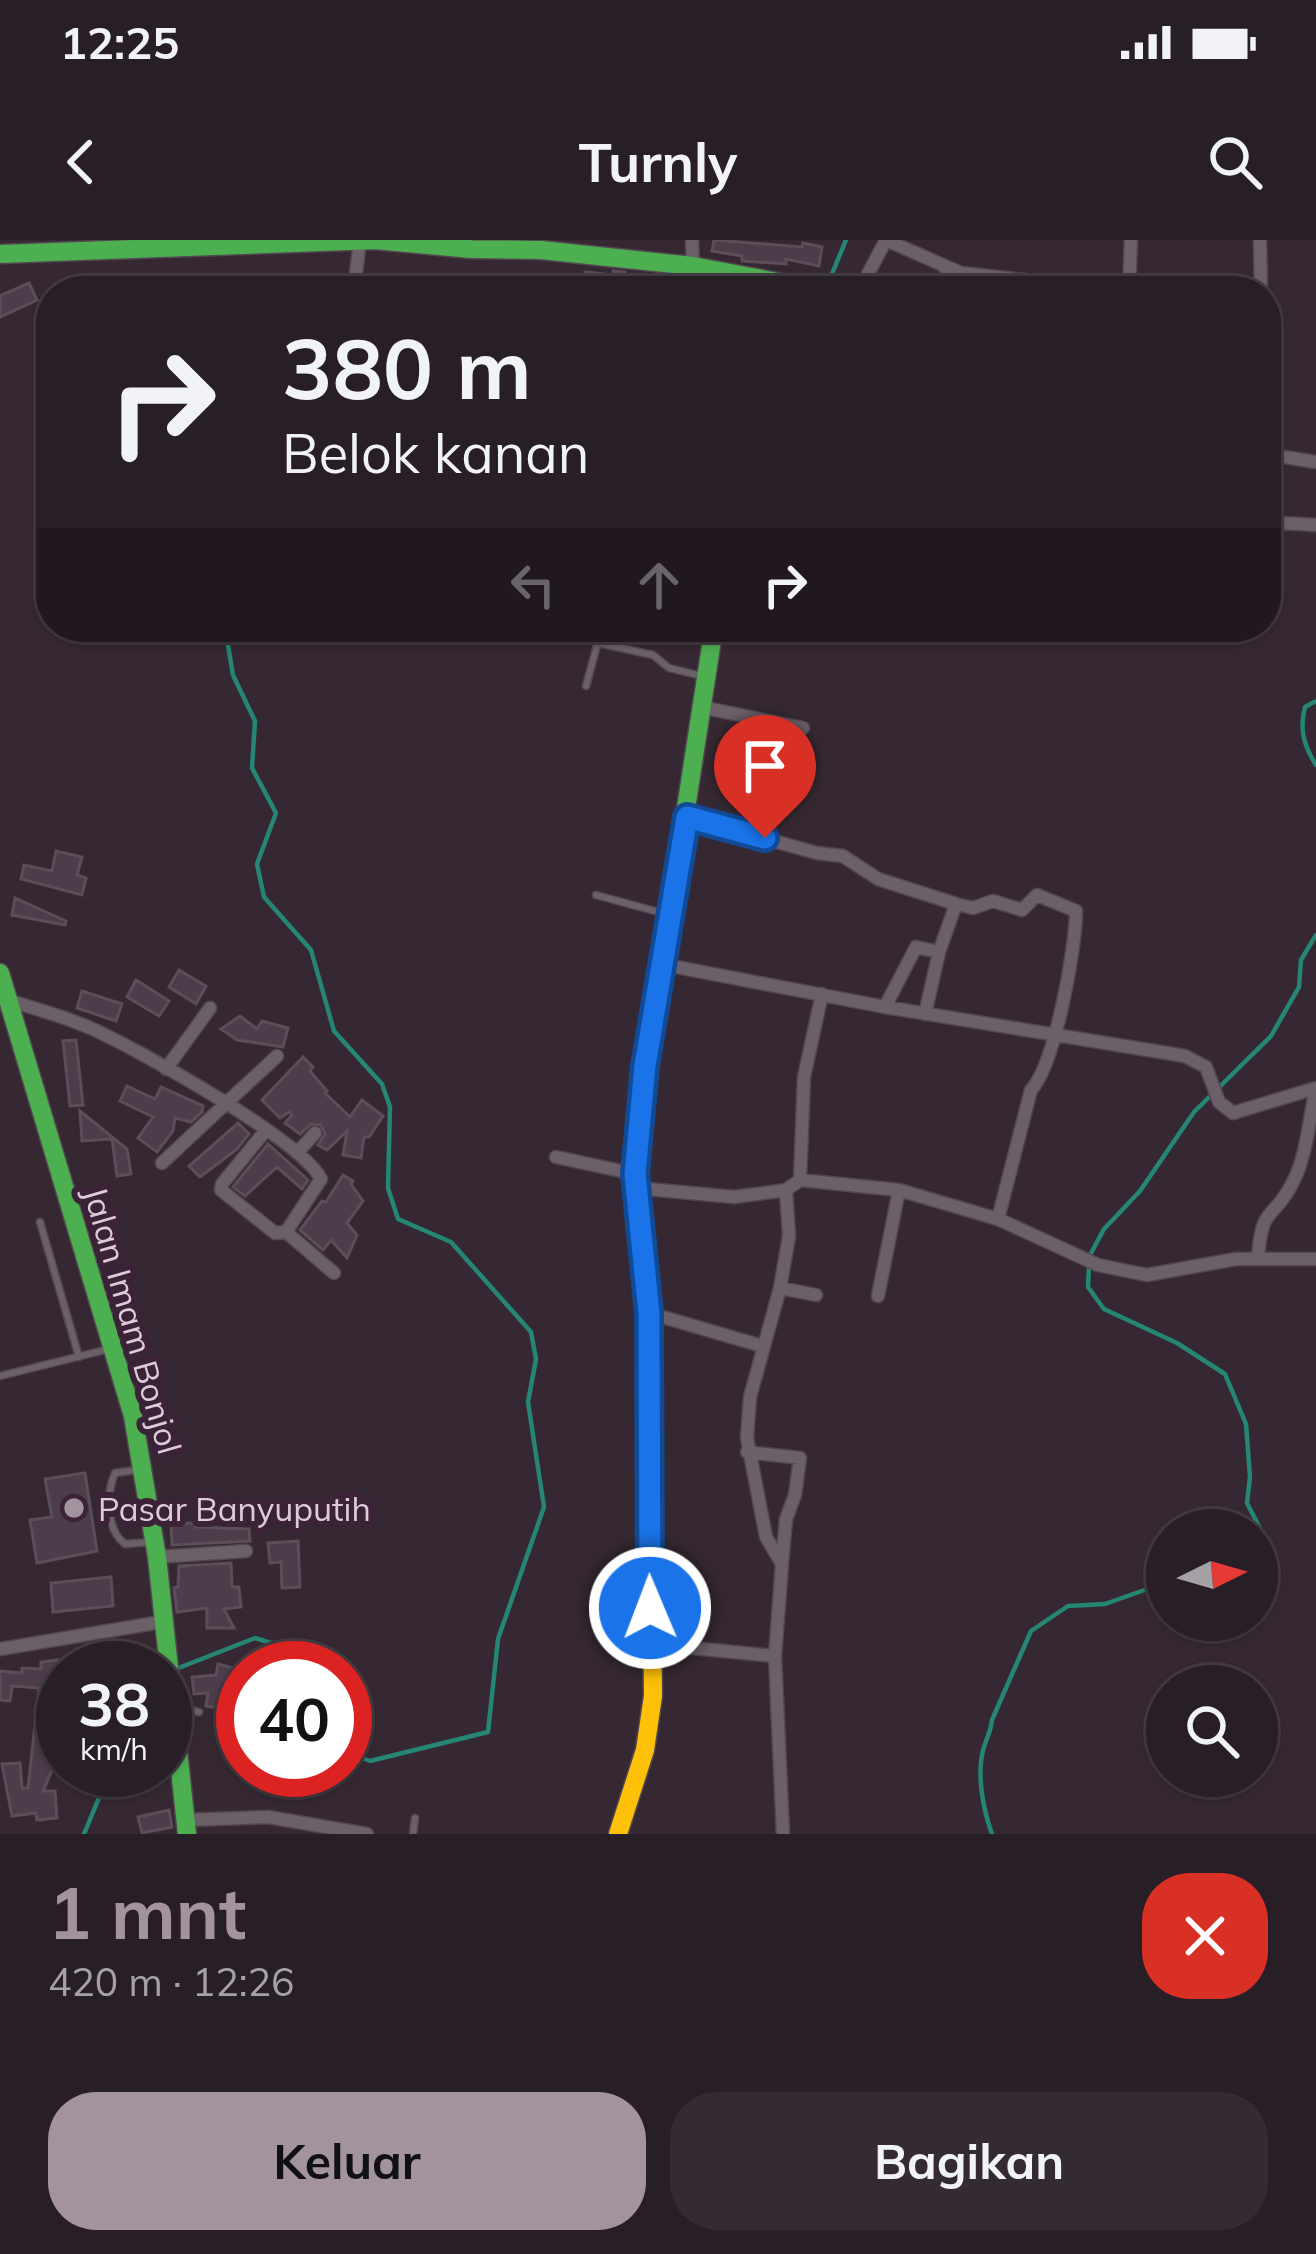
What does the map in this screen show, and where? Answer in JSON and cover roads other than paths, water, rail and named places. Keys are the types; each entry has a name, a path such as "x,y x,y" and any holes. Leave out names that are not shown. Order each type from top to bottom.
{"street":[{"path":"0,254 360,240 541,250 692,266 738,276"},
{"path":"356,276 360,240"},
{"path":"692,240 692,266"},
{"path":"867,276 886,240 961,273 992,276"},
{"path":"1130,276 1131,240"},
{"path":"1260,240 1261,276"},
{"path":"1281,456 1316,462"},
{"path":"1281,523 1316,525"},
{"path":"617,1834 652,1717 649,1313 636,1181 639,1112 712,642"},
{"path":"701,707 803,728"},
{"path":"687,817 843,856 878,879 956,904 973,908 993,901 1022,910 1036,895 1076,911 1055,1035 1039,1081 1030,1090 998,1219"},
{"path":"925,1014 956,904"},
{"path":"884,1007 916,947 939,952"},
{"path":"661,964 1197,1060 1206,1067 1225,1109 1240,1112 1316,1089 1299,1168 1285,1196 1260,1225 1258,1257"},
{"name":"Jalan Imam Bonjol","path":"0,973 144,1469 163,1641"},
{"path":"800,1180 804,1077 822,994"},
{"path":"8,1000 89,1027 226,1102 297,1154 321,1180 286,1232"},
{"path":"166,1069 210,1008"},
{"path":"162,1163 277,1056"},
{"path":"266,1130 221,1188 275,1233 286,1232 334,1273"},
{"path":"297,1154 315,1133"},
{"path":"556,1157 636,1181 734,1197 785,1190 800,1180 899,1190 998,1219 1098,1265 1147,1275 1258,1257 1316,1259"},
{"path":"782,1564 768,1544 747,1452 750,1397 780,1288 790,1224 785,1190"},
{"path":"878,1296 899,1190"},
{"path":"780,1288 816,1295"},
{"path":"649,1313 762,1346"},
{"path":"747,1452 800,1458 795,1496 786,1519 775,1656 783,1834"},
{"path":"156,1550 246,1551"},
{"path":"0,1649 161,1622"},
{"path":"651,1644 775,1656"},
{"name":"Jalan Imam Bonjol","path":"183,1797 186,1827"},
{"path":"186,1827 280,1818 367,1834"}],"lane":[{"path":"939,264 949,276"},
{"path":"586,686 598,643 653,655 669,668 706,677"},
{"path":"596,895 670,915"},
{"path":"40,1222 79,1357"},
{"path":"0,1376 112,1348"},
{"path":"144,1469 116,1473 108,1500 119,1541 156,1550"},
{"path":"650,1608 635,1616 634,1630 637,1658 653,1665"},
{"path":"192,1710 199,1712"},
{"path":"413,1834 415,1818"}],"waterway":[{"path":"831,276 846,240"},
{"path":"228,642 233,675 255,721 252,768 276,813 257,864 264,897 311,950 334,1031 382,1084 390,1107 388,1188 398,1219 451,1242 531,1332 536,1359 528,1402 544,1507 498,1639 488,1732 372,1761"},
{"path":"1316,701 1305,707 1302,723 1316,765"},
{"path":"1090,1255 1104,1229 1140,1191 1194,1112 1271,1036 1299,987 1301,960 1316,935"},
{"path":"1089,1267 1088,1287 1104,1309 1177,1343 1225,1374 1246,1424 1250,1509"},
{"path":"992,1834 982,1791 982,1757 992,1720 1031,1631 1068,1606 1105,1604 1146,1589"},
{"path":"247,1641 264,1641"},
{"path":"192,1663 216,1653"},
{"path":"84,1834 99,1797"}],"place":[{"name":"Pasar Banyuputih","path":"74,1508"}]}
